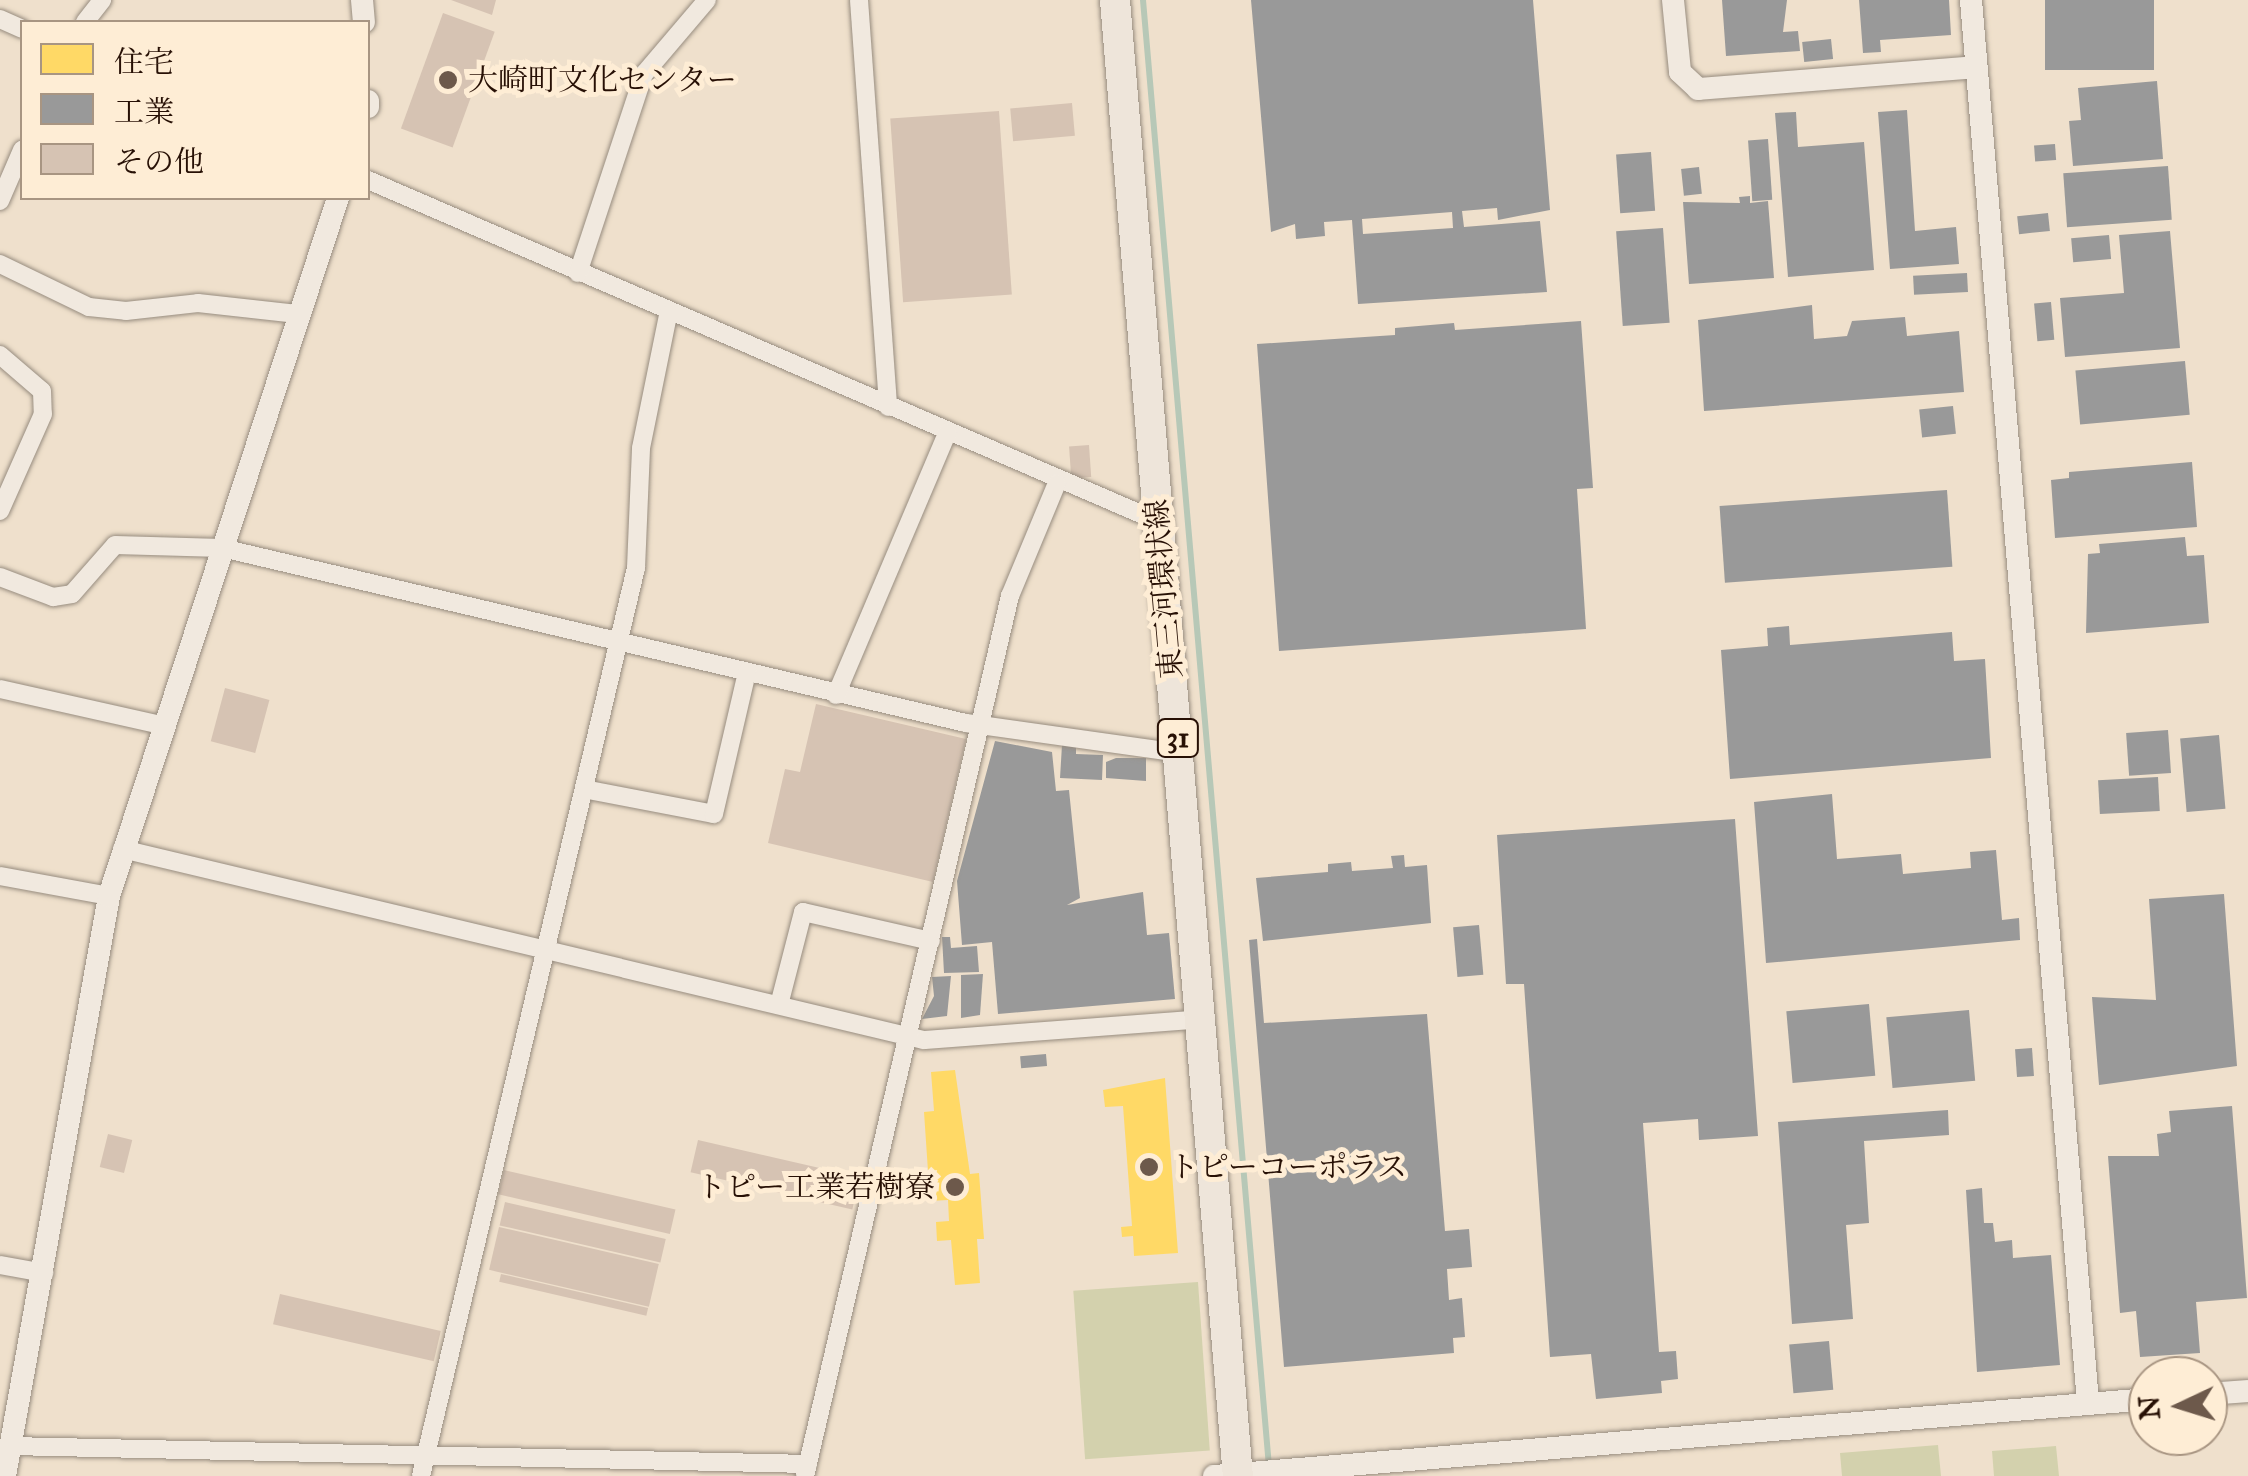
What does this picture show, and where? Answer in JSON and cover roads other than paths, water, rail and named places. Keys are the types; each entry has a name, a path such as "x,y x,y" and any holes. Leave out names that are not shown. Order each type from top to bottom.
{"main road":[{"name":"東三河環状線","path":"1116,0 1202,1018 1230,1475"}],"street":[{"path":"578,273 644,74 707,0"},
{"path":"859,0 888,406"},
{"path":"1673,0 1680,72 1698,90 1976,66"},
{"path":"1970,0 2088,1402"},
{"path":"0,201 20,155"},
{"path":"370,181 1058,484 1158,521"},
{"path":"5,1476 44,1274 108,896 337,200"},
{"path":"0,264 89,307 126,311 198,302 297,314"},
{"path":"421,1476 636,568 649,389 668,315"},
{"path":"0,355 42,390 43,414 0,511"},
{"path":"836,695 948,433"},
{"path":"10,1446 806,1470 1010,596 1058,484"},
{"path":"0,577 53,597 72,594 115,544 222,548 620,640 836,695 982,724 1179,752"},
{"path":"584,789 714,814 747,672"},
{"path":"0,689 162,725"},
{"path":"122,849 924,1040 1202,1018"},
{"path":"0,876 108,896"},
{"path":"779,1006 803,912 930,942"},
{"path":"0,1265 44,1274"},
{"path":"1230,1475 2128,1400"}],"waterway":[{"path":"1143,0 1269,1468"}],"place":[{"name":"大崎町文化センター","path":"448,80"},
{"name":"トピーコーポラス","path":"1149,1167"},
{"name":"トピー工業若樹寮","path":"955,1187"}]}
